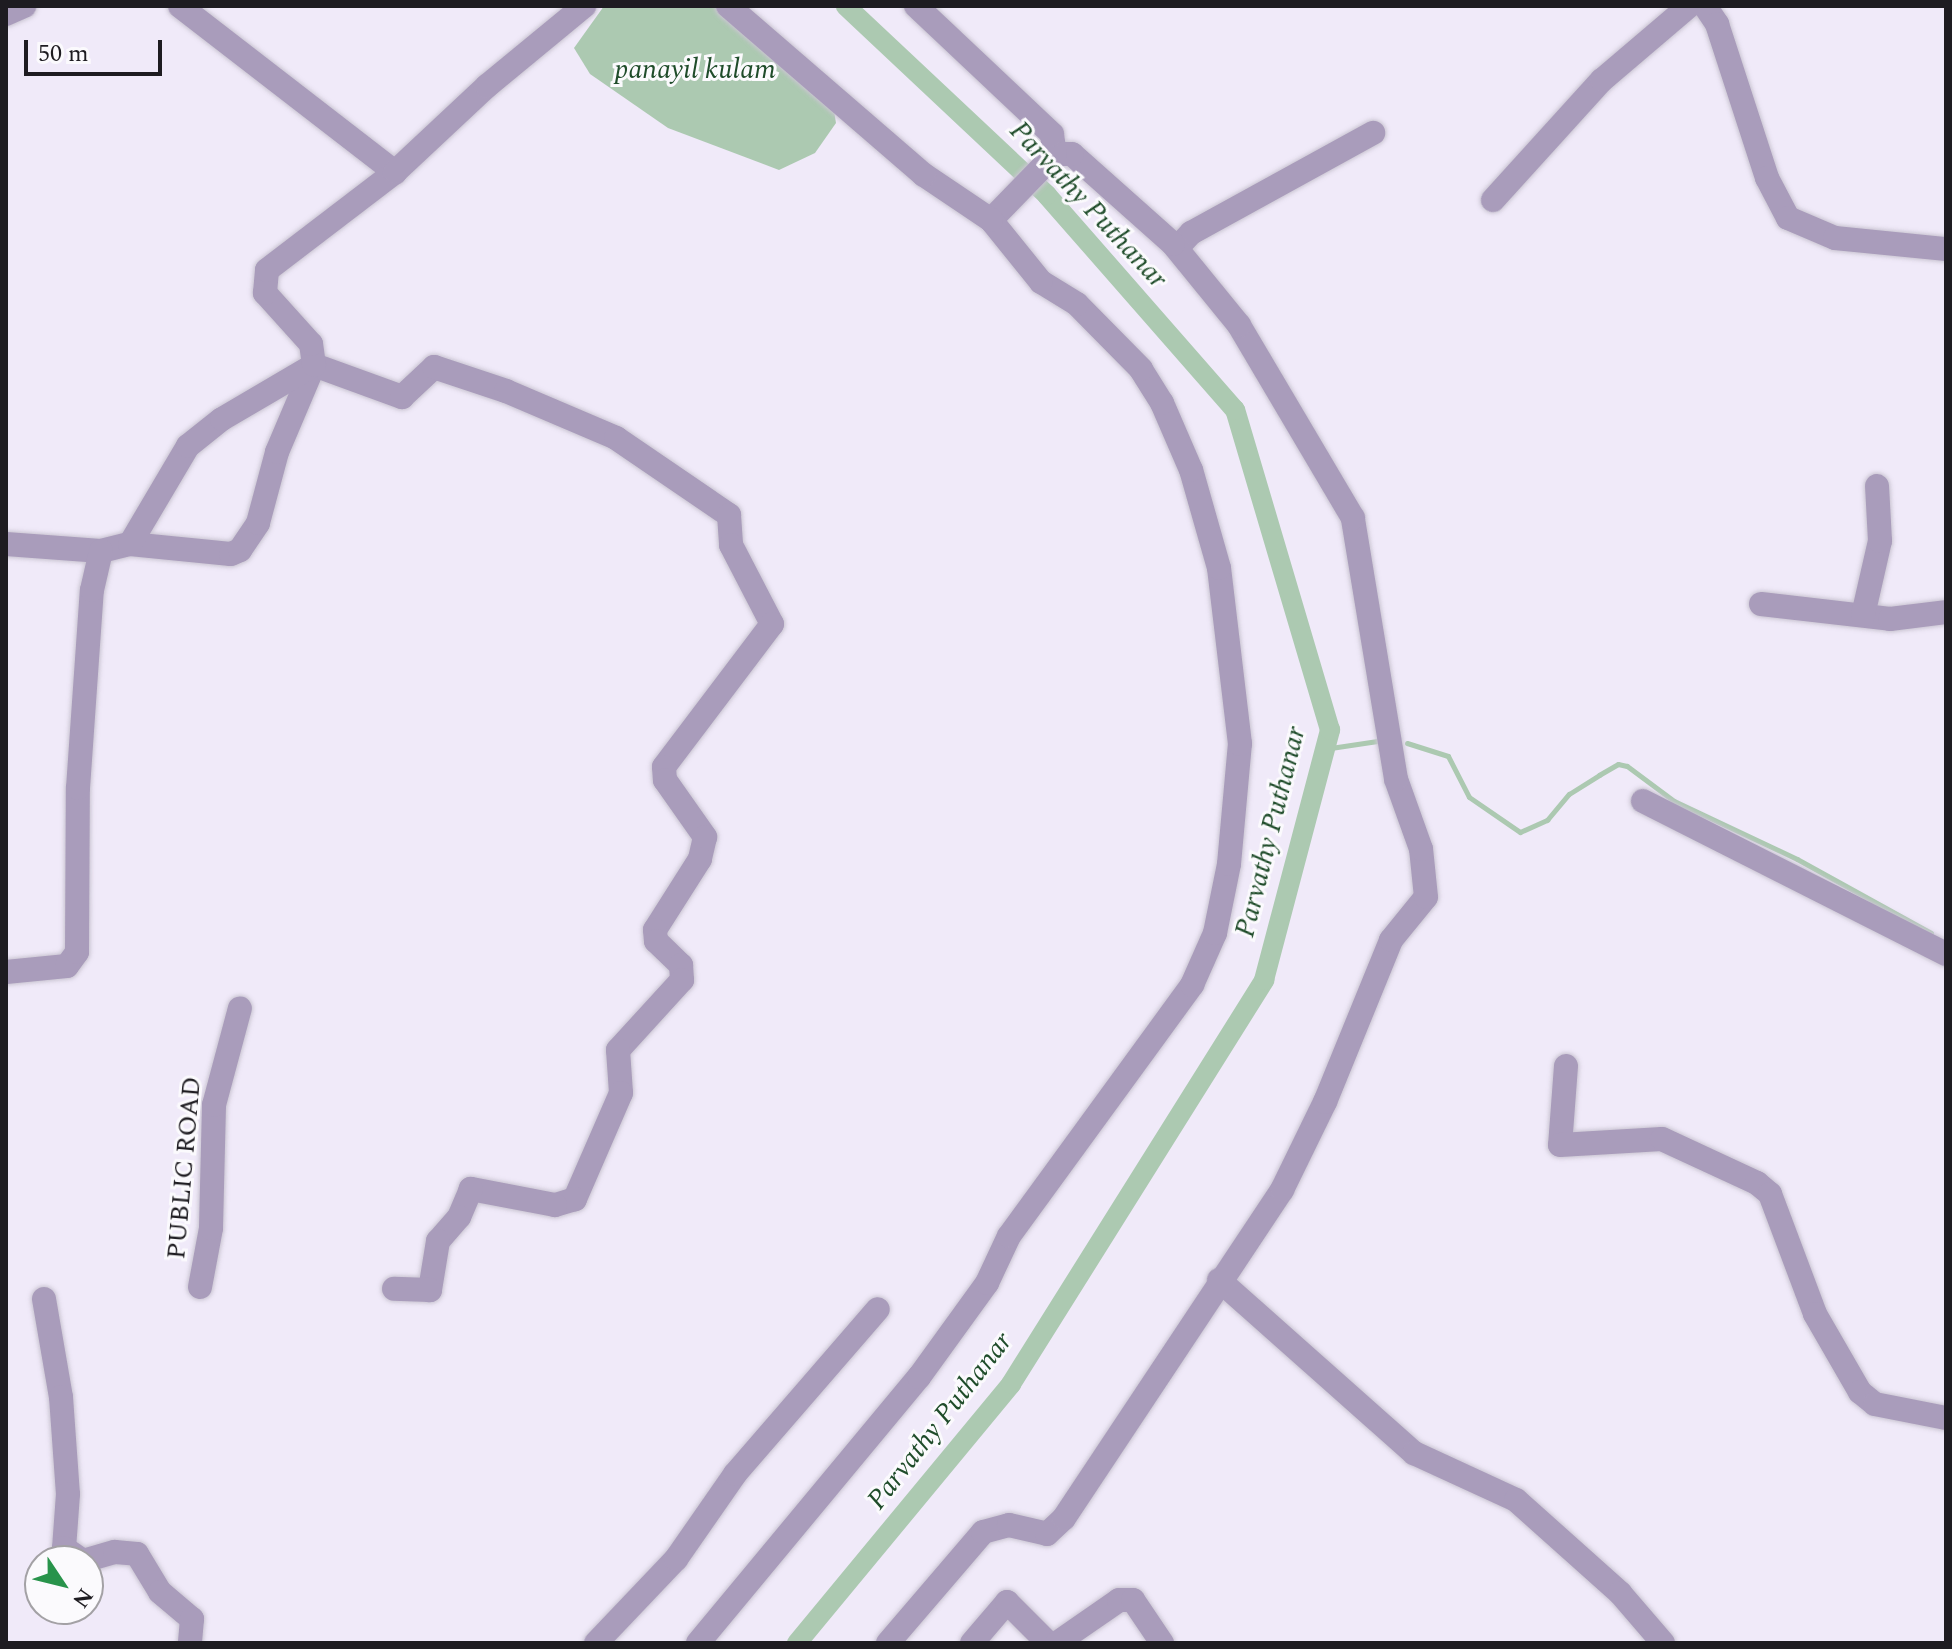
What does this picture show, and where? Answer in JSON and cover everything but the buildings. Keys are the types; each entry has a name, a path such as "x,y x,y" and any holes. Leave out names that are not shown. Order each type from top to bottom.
{"street":[{"path":"6,14 24,6"},
{"path":"180,6 395,172"},
{"path":"6,544 101,551 130,544 231,554 248,544 281,440 314,365 311,344 265,293 262,280 307,235 395,172 487,86 584,6"},
{"path":"698,1643 919,1377 987,1283 1016,1227 1181,1003 1215,933 1237,812 1240,744 1219,568 1191,470 1141,369 1077,304 1041,282 996,214 924,175 728,6"},
{"path":"916,6 1052,134 1055,154"},
{"path":"1493,200 1602,80 1689,6"},
{"path":"1705,6 1717,24 1767,178 1788,218 1835,238 1946,249"},
{"path":"1177,248 1191,233 1373,133"},
{"path":"888,1643 983,1532 1009,1525 1053,1533 1147,1398 1219,1280 1299,1161 1391,940 1407,914 1423,907 1426,891 1421,849 1396,779 1353,518 1239,325 1177,248 1095,171 1072,154 1055,154 996,214"},
{"path":"314,365 402,397 434,367 577,422 639,451 729,515 731,545 772,624 665,763 665,780 705,837 700,859 655,930 656,941 683,975 617,1053 621,1093 578,1194 567,1205 555,1205 471,1189 459,1217 438,1241 430,1290 394,1289"},
{"path":"130,544 188,446 222,419 314,365"},
{"path":"1863,615 1880,541 1877,486"},
{"path":"6,972 67,966 77,952 78,788 92,590 101,551"},
{"path":"1761,604 1908,618 1946,612"},
{"path":"1643,801 1946,954"},
{"name":"PUBLIC ROAD","path":"200,1287 211,1228 213,1113 240,1008"},
{"path":"1566,1066 1560,1145 1662,1139 1757,1183 1770,1194 1815,1314 1860,1392 1875,1404 1946,1418"},
{"path":"1219,1280 1414,1453 1499,1489 1526,1508 1620,1593 1663,1643"},
{"path":"44,1299 61,1397 68,1494 64,1548 81,1560 115,1552 137,1554 160,1592 192,1619 190,1643"},
{"path":"596,1643 676,1559 735,1474 878,1309"},
{"path":"1057,1643 1119,1600 1133,1600 1162,1643"},
{"path":"972,1643 1007,1602 1048,1643"}],"water":[{"name":"panayil kulam","path":"604,6 716,6 832,98 836,123 815,153 779,170 668,128 590,74 574,48"}],"waterway":[{"name":"Parvathy Puthanar","path":"797,1643 1011,1384 1264,980 1330,730 1235,410 1047,195 846,6"},
{"path":"1324,749 1377,741"},
{"path":"1407,743 1448,756 1469,797 1520,832 1547,820 1569,794 1599,775 1618,764 1627,766 1674,801 1797,859 1931,933"}]}
